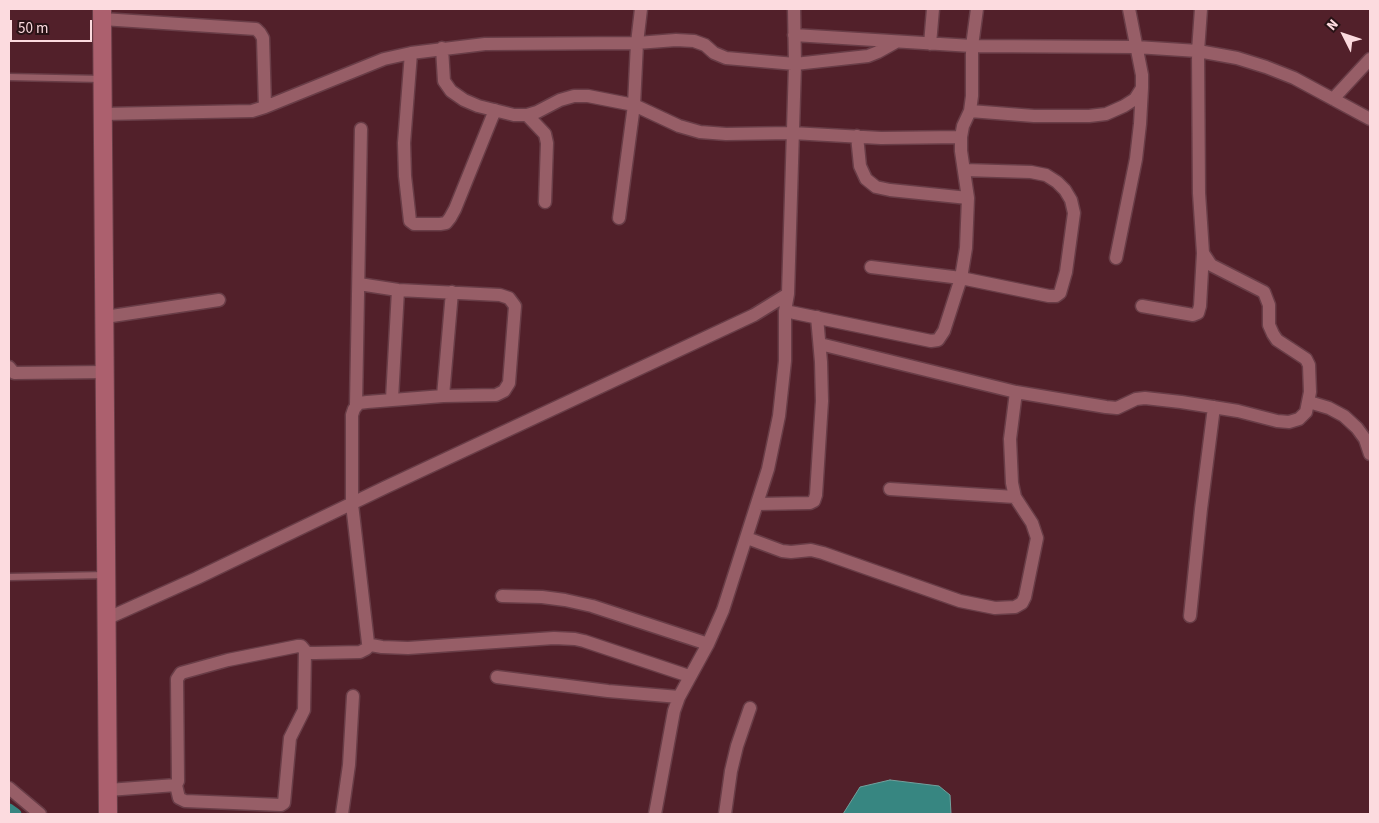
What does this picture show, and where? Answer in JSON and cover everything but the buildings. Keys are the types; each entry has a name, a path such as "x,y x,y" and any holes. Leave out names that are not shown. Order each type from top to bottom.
{"main road":[{"path":"102,14 108,814"}],"street":[{"path":"619,218 634,105 636,43 641,9"},
{"path":"656,814 674,712 689,676 708,644 723,610 768,470 779,416 784,361 785,311 788,294 795,64 794,9"},
{"path":"930,44 933,9"},
{"path":"785,311 931,341 938,340 944,331 961,278 966,248 968,198 960,137 970,111 972,96 972,46 977,9"},
{"path":"1116,258 1136,159 1142,88 1142,75 1129,9"},
{"path":"1142,306 1193,316 1198,313 1200,306 1202,253 1198,51 1201,9"},
{"path":"102,14 256,29 263,38 264,108"},
{"path":"794,35 972,46 1136,47 1198,51 1236,58 1294,78 1370,119"},
{"path":"103,114 252,111 264,108 384,59 442,48 486,44 694,41 705,45 714,53 726,58 795,64 868,56 896,42"},
{"path":"442,48 444,80 451,91 464,100 514,115 527,115 537,112 560,100 574,96 588,96 634,105 679,126 700,132 726,134 792,133 881,138 960,137"},
{"path":"411,53 404,159 408,215 410,221 414,224 440,224 446,223 450,218 495,110"},
{"path":"1333,99 1370,59"},
{"path":"970,111 1034,116 1089,116 1106,114 1124,106 1142,88"},
{"path":"527,115 544,134 547,142 545,202"},
{"path":"361,129 356,405 352,415 352,504 367,641 370,645 408,648 554,638 575,639 689,676"},
{"path":"857,136 860,166 866,178 876,187 968,198"},
{"path":"870,267 961,278 1056,296 1060,293 1063,286 1074,213 1071,200 1065,190 1046,175 1031,172 964,170"},
{"path":"820,344 1016,392 1106,407 1117,408 1141,398 1214,407 1289,422 1300,419 1306,412 1311,378 1306,359 1277,340 1273,334 1269,325 1269,305 1264,292 1211,265 1202,253"},
{"path":"356,405 392,399 496,395 504,391 509,383 515,306 509,298 500,295 398,290 359,284"},
{"path":"392,399 398,290"},
{"path":"443,396 452,292"},
{"path":"108,618 197,578 754,315 788,294"},
{"path":"105,317 219,300"},
{"path":"757,504 810,503 814,501 816,495 822,401 817,318"},
{"path":"9,367 14,373 105,372"},
{"path":"747,538 782,551 811,550 823,553 960,602 995,608 1015,607 1022,603 1026,597 1037,538 1032,523 1015,497 1012,483 1010,439 1016,392"},
{"path":"1308,402 1320,404 1344,416 1357,428 1365,439 1370,454"},
{"path":"1190,616 1214,407"},
{"path":"890,489 1015,497"},
{"path":"502,596 542,597 583,604 708,644"},
{"path":"305,651 304,710 290,738 284,804 185,801 179,798 176,785 178,781 177,679 179,674 228,660 300,645 308,653 315,653 360,652 366,650 370,645"},
{"path":"497,677 598,690 679,697"},
{"path":"342,814 349,765 353,696"},
{"path":"725,814 731,771 750,708"},
{"path":"108,790 176,785"},
{"path":"9,788 40,814"}],"lane":[{"path":"9,77 103,79"},
{"path":"9,577 107,575"}],"water":[{"path":"890,780 939,786 950,795 951,814 843,814 860,787"}],"waterway":[{"path":"9,809 16,814"}]}
